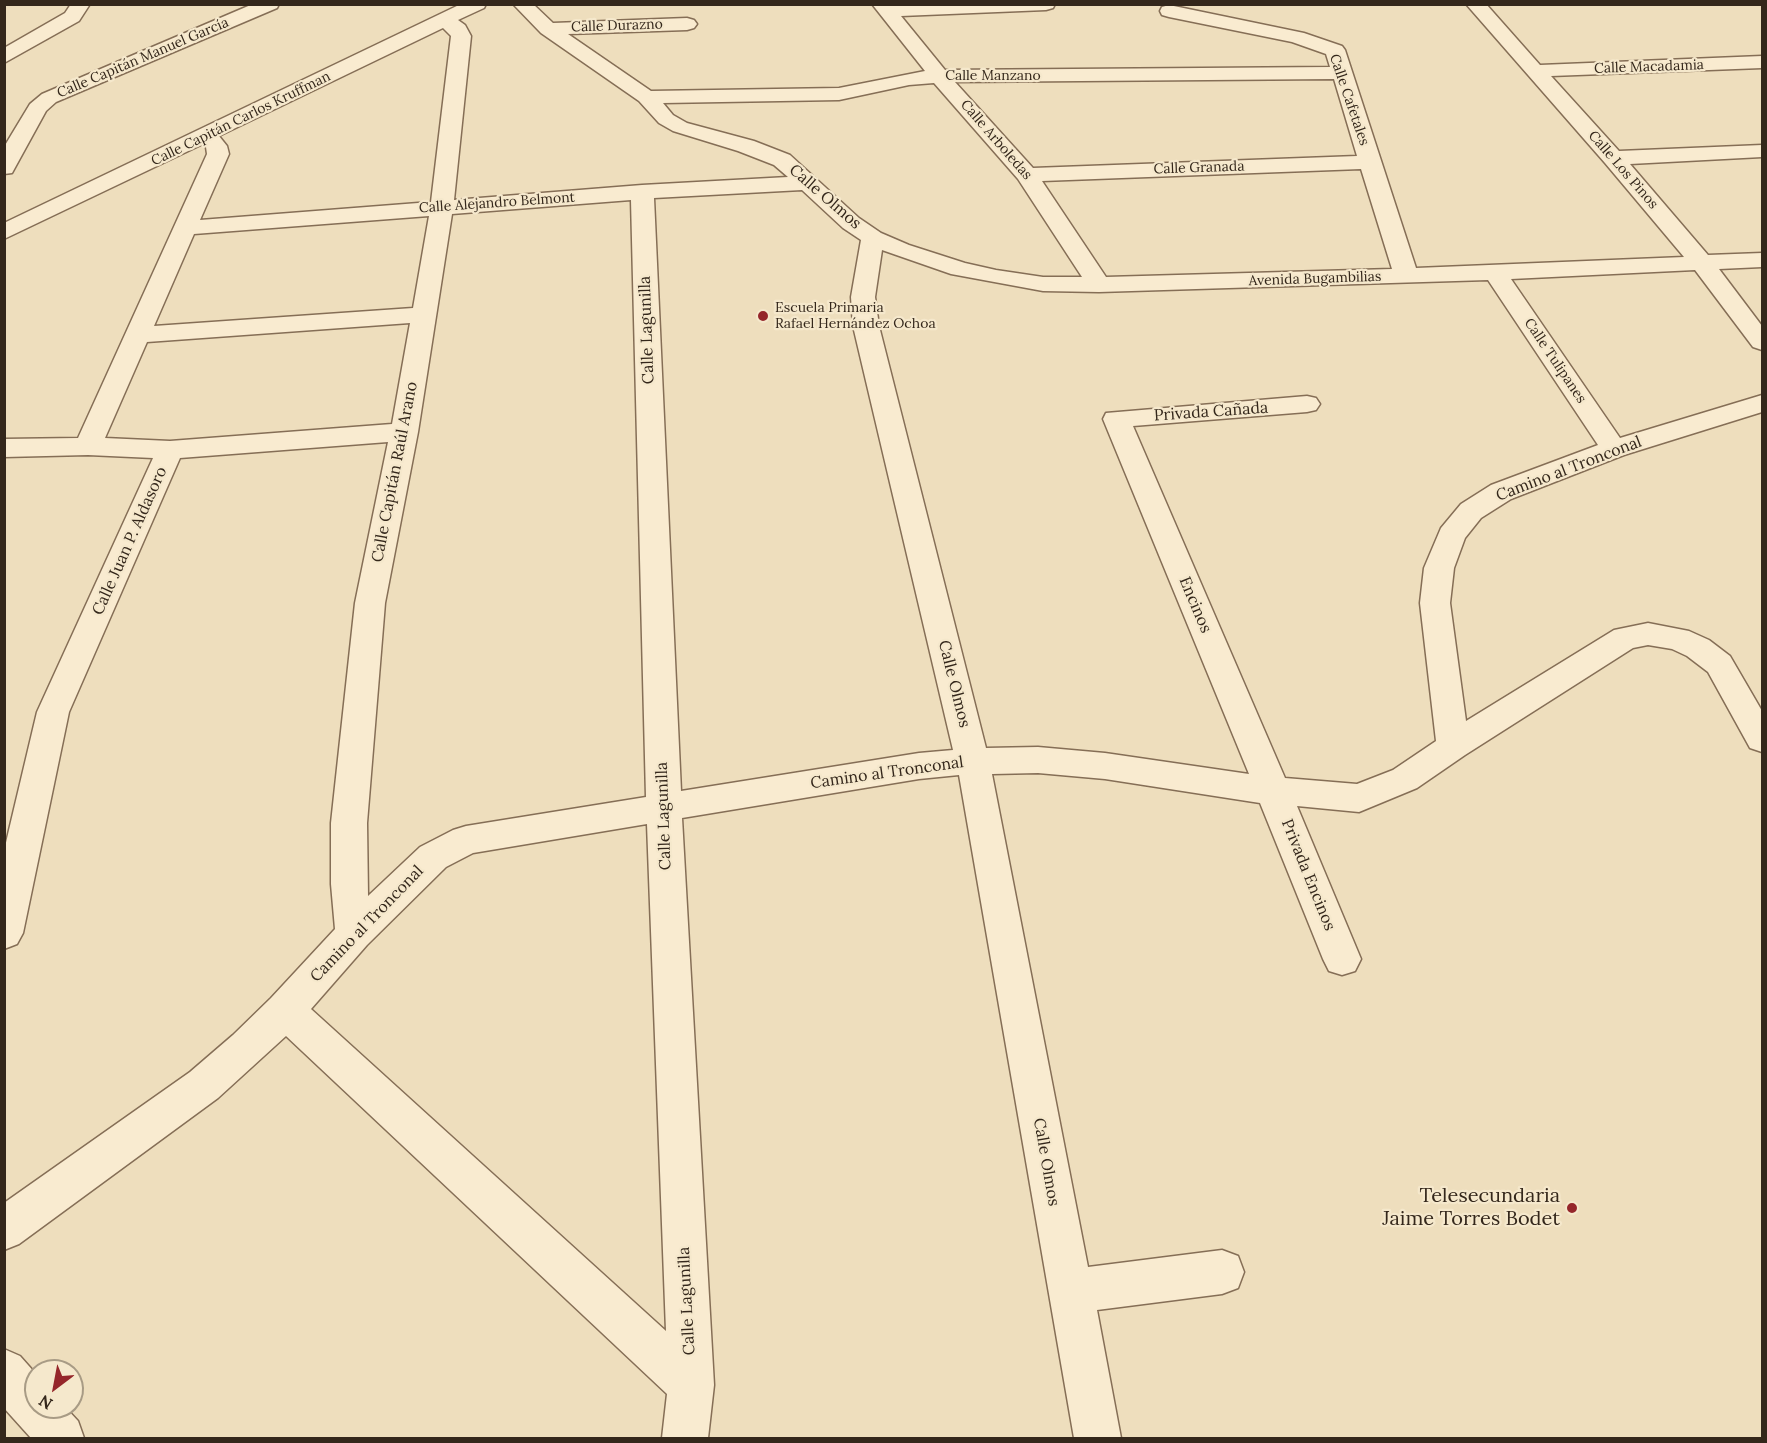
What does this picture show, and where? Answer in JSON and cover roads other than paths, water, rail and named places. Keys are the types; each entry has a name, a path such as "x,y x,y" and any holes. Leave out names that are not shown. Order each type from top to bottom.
{"street":[{"name":"Calle Capitán Manuel García","path":"4,168 37,108 49,98 270,4"},
{"name":"Calle Capitán Carlos Kruffman","path":"4,232 477,4"},
{"name":"Calle Olmos","path":"522,4 548,29 646,97 666,119 680,128 782,160 851,223 873,238 863,297 866,326 973,760 1098,1438"},
{"path":"883,8 1046,4"},
{"name":"Calle Los Pinos","path":"1475,4 1613,158 1702,263 1762,342"},
{"name":"Calle Arboledas","path":"883,8 939,76 1027,175 1099,285"},
{"path":"4,57 76,11"},
{"name":"Calle Cafetales","path":"1170,11 1297,37 1335,50 1406,276"},
{"name":"Calle Capitán Raúl Arano","path":"354,934 349,884 349,823 370,603 404,432 442,207 461,36 458,29 444,20"},
{"name":"Calle Durazno","path":"548,29 687,24"},
{"name":"Calle Macadamia","path":"1536,71 1762,62"},
{"name":"Calle Manzano","path":"646,97 839,94 909,79 939,76 1342,73"},
{"path":"88,446 218,154 216,146 207,136"},
{"path":"1613,158 1762,152"},
{"name":"Calle Granada","path":"1027,175 1370,162"},
{"name":"Calle Alejandro Belmont","path":"187,228 642,192 808,183"},
{"name":"Calle Lagunilla","path":"642,192 663,809 691,1385 685,1438"},
{"name":"Avenida Bugambilias","path":"873,238 959,269 1043,284 1099,285 1406,276 1762,260"},
{"name":"Calle Tulipanes","path":"1495,273 1614,449"},
{"path":"139,335 423,315"},
{"name":"Camino al Tronconal","path":"4,1229 204,1085 247,1048 354,934 433,857 466,840 919,766 973,760 1038,760 1105,766 1274,791 1359,798 1405,778 1453,746 1435,603 1439,568 1451,534 1471,511 1500,492 1614,449 1762,403"},
{"name":"Privada Cañada","path":"1116,419 1306,404"},
{"name":"Encinos","path":"1116,419 1274,791"},
{"path":"170,450 404,432"},
{"name":"Calle Juan P. Aldasoro","path":"4,448 88,446 170,450 53,712 4,933"},
{"path":"1453,746 1625,638 1648,634 1698,648 1719,664 1762,739"},
{"name":"Privada Encinos","path":"1274,791 1342,959"},
{"path":"285,1010 691,1385"},
{"path":"1070,1291 1222,1272"},
{"path":"4,1372 61,1438"}],"place":[{"name":"Escuela Primaria Rafael Hernández Ochoa","path":"763,316"},
{"name":"Telesecundaria Jaime Torres Bodet","path":"1572,1208"}]}
